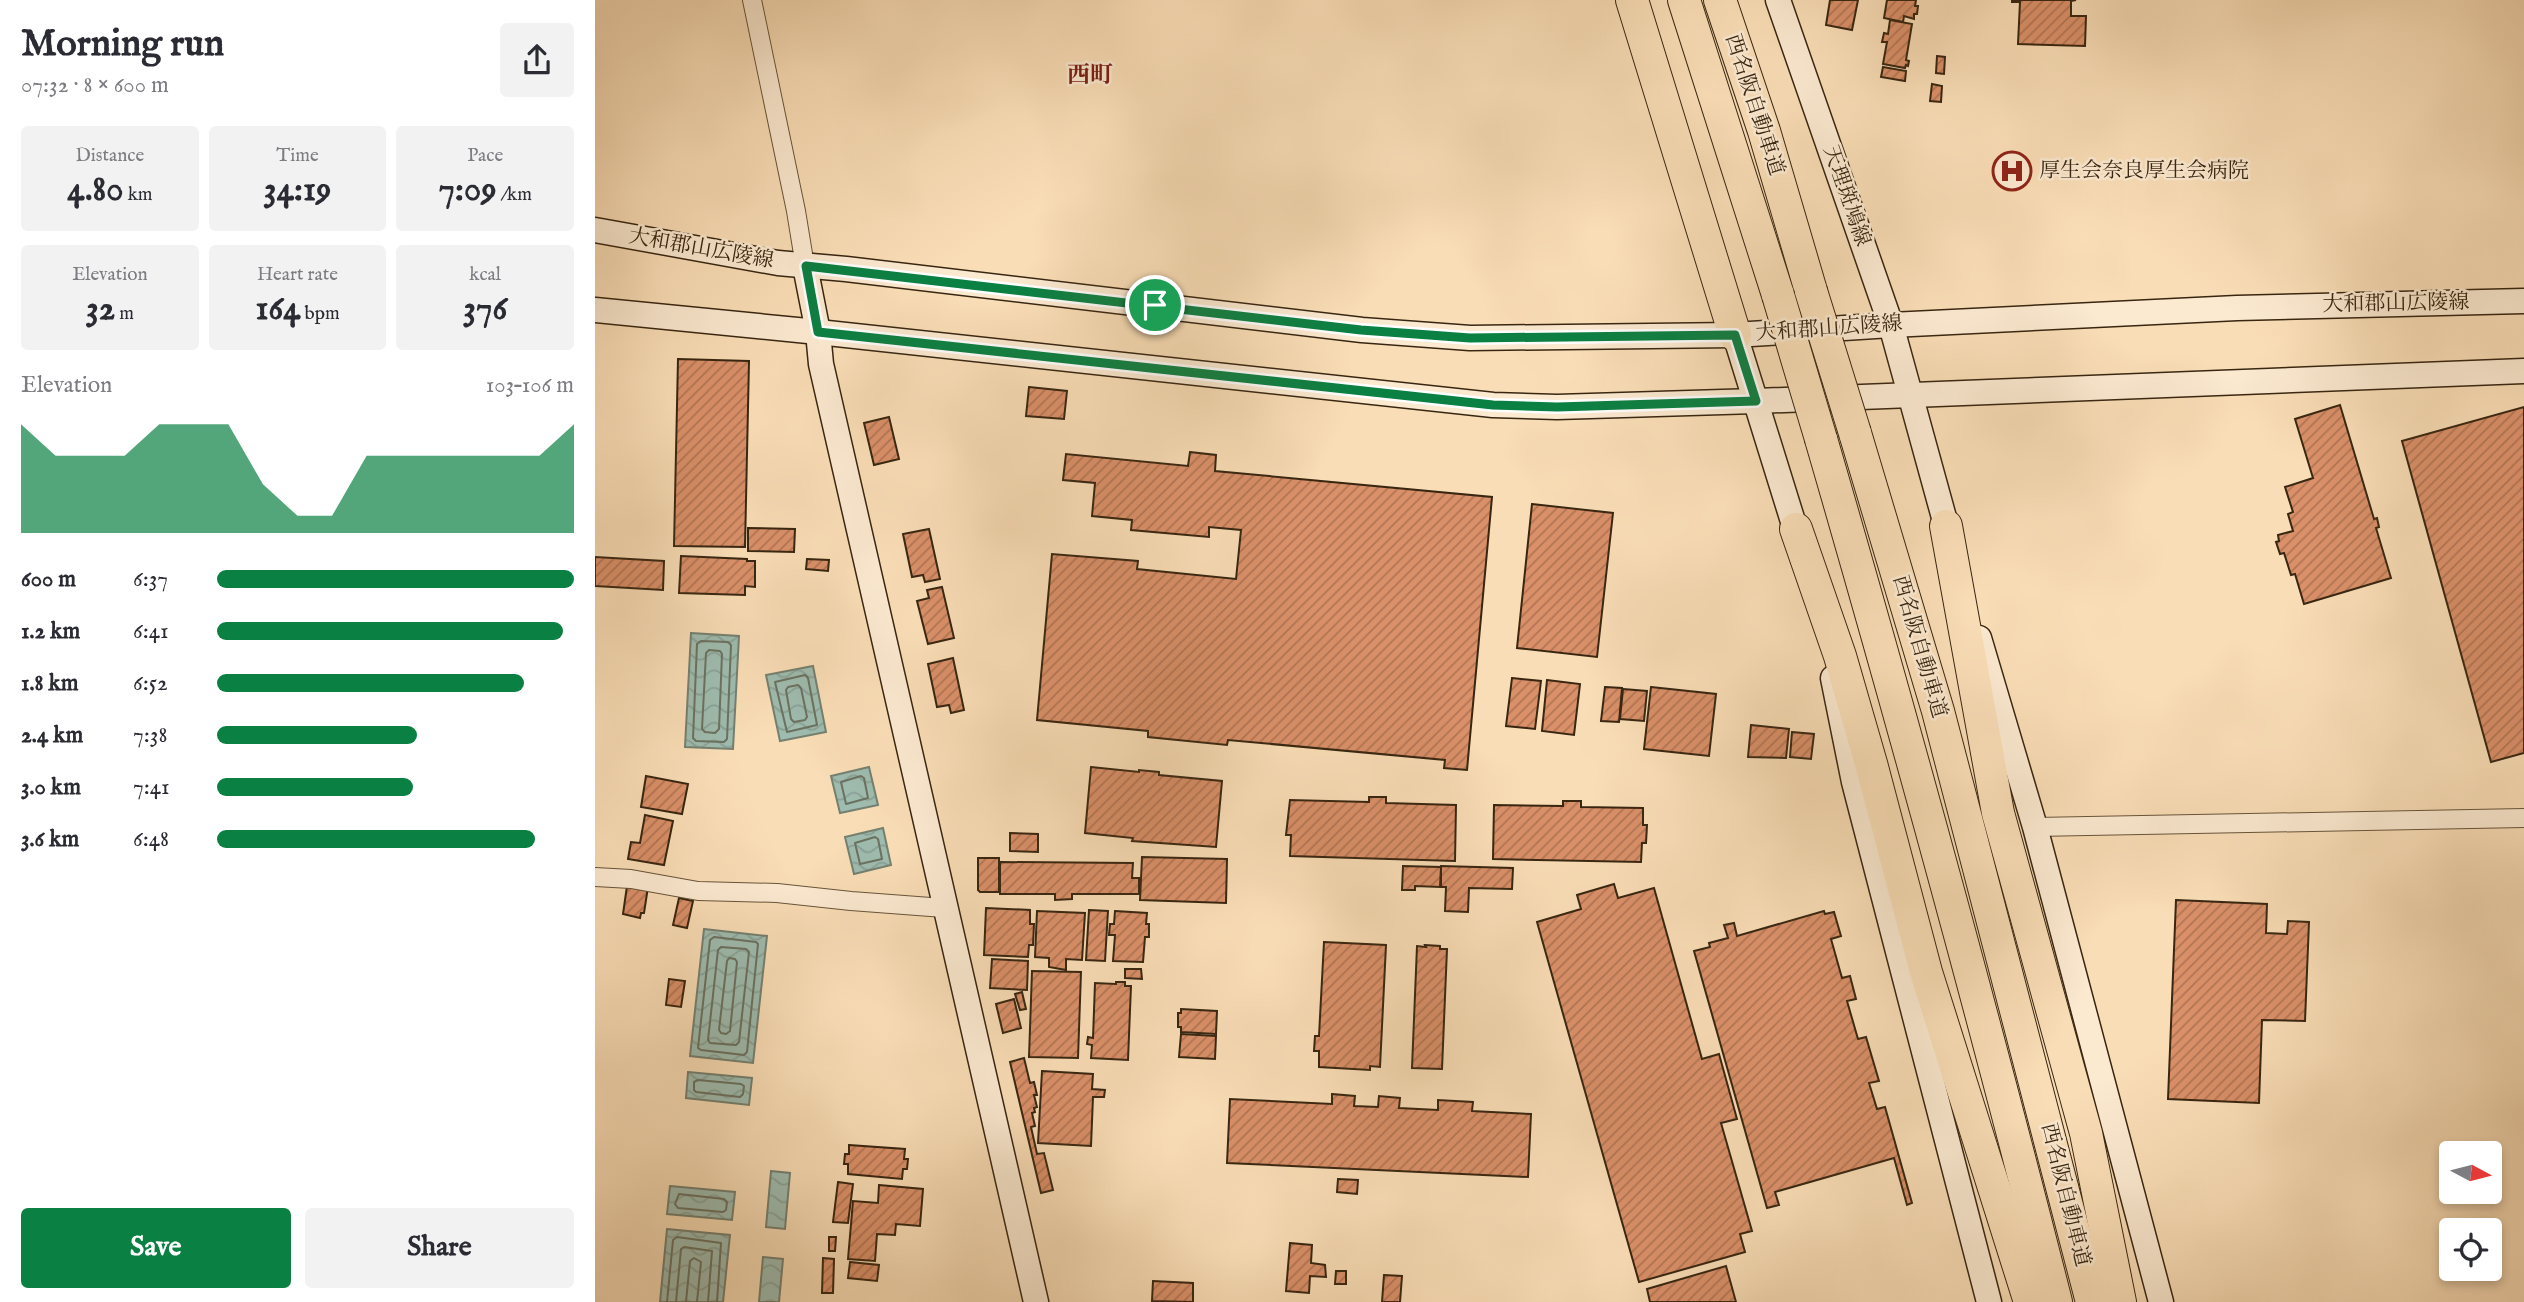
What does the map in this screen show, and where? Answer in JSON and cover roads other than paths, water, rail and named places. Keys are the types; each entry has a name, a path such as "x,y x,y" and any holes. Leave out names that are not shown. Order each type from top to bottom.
{"highway":[{"path":"1632,0 1735,335"},
{"name":"西名阪自動車道","path":"1684,0 1778,295 1907,736 2056,1302"},
{"name":"西名阪自動車道","path":"1720,0 1764,131 1938,712 2092,1302"},
{"path":"1731,0 1764,131"},
{"path":"1946,526 1998,813 2086,1133 2120,1302"},
{"path":"1796,529 1840,656 1873,767 1926,972 2030,1302"}],"main road":[{"name":"天理斑鳩線","path":"1778,0 1891,325 1946,526 2035,827 2161,1302"},
{"name":"大和郡山広陵線","path":"595,230 778,263 1375,331 1470,338 1735,335 2237,308 2524,301"},
{"path":"806,266 821,364 1036,1302"},
{"path":"595,310 1493,405 1557,407 1756,401 2524,371"},
{"path":"1735,335 1796,529 1827,653 1854,782 1989,1302"}],"street":[{"path":"752,0 806,266"},
{"path":"2035,827 2524,818"},
{"path":"595,877 631,878 698,891 777,893 944,908"}],"water":[{"path":"691,633 739,636 733,749 685,747"},
{"path":"813,666 826,732 780,741 766,675"},
{"path":"869,767 878,805 840,813 831,776"},
{"path":"883,828 891,865 854,874 845,837"},
{"path":"704,929 767,936 753,1063 690,1056"},
{"path":"688,1072 752,1078 749,1105 686,1098"},
{"path":"771,1171 790,1173 785,1229 766,1227"},
{"path":"670,1186 735,1192 732,1220 667,1214"},
{"path":"667,1229 730,1235 723,1302 660,1302"},
{"path":"763,1257 783,1259 779,1302 759,1302"}],"place":[{"name":"厚生会奈良厚生会病院","path":"2012,171"}],"district":[{"name":"西町","path":"1090,75"}]}
